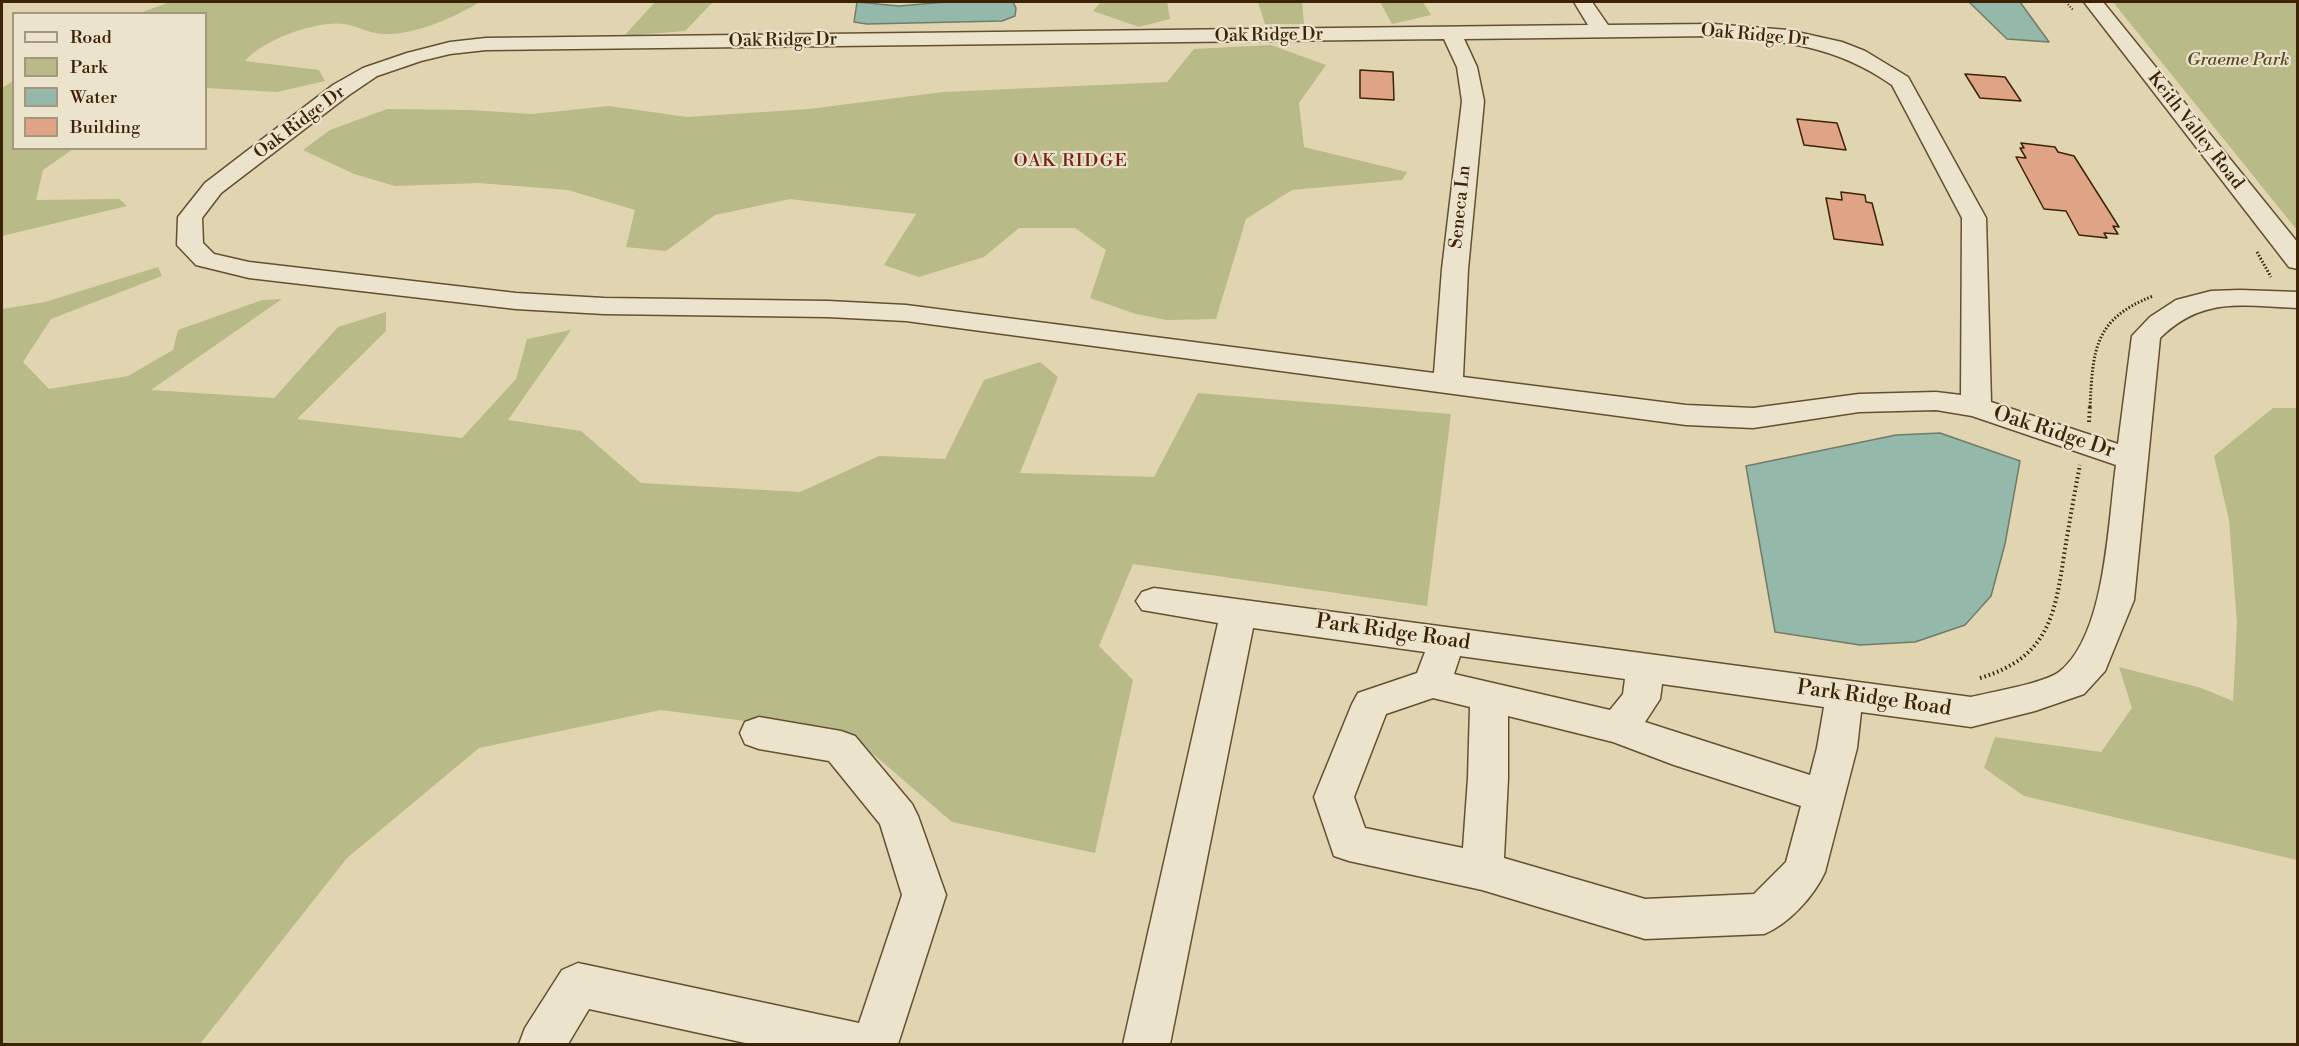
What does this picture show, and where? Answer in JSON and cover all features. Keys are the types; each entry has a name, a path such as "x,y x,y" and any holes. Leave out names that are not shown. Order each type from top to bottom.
{"street":[{"path":"1583,2 1602,32"},
{"name":"Keith Valley Road","path":"2083,6 2298,261"},
{"name":"Oak Ridge Dr","path":"1976,407 1974,218 1901,81 1884,68 1860,55 1824,42 1792,36 1713,30 486,44 450,48 370,72 341,90 213,188 190,217 190,245 205,260 249,270 516,301 604,306 828,309 906,313 1686,415 1753,418 1859,403 1936,401 1976,407 2131,459"},
{"name":"Seneca Ln","path":"1448,384 1455,268 1473,101 1467,67 1452,34"},
{"name":"Park Ridge Road","path":"1154,601 1971,712 2035,696 2071,684 2092,661 2116,600 2146,336 2165,317 2188,304 2284,292"},
{"path":"1148,1044 1238,612"},
{"path":"1432,683 1447,641"},
{"path":"1618,728 1641,699 1645,667"},
{"path":"1825,797 1747,770 1674,749 1618,728 1432,683 1371,704 1334,797 1349,843 1482,871 1645,919 1764,914 1804,872 1825,797 1838,748 1845,695"},
{"path":"1482,871 1488,778 1488,696"},
{"path":"759,733 841,747 898,816 924,895 875,1044"},
{"path":"542,1044 578,985 854,1044"}],"path":[{"path":"2066,2 2083,6"},
{"path":"2252,246 2272,279 2284,292"},
{"path":"1974,680 2011,666 2033,649 2051,622 2059,594 2101,334 2120,313 2157,295"}],"green space":[{"path":"170,2 480,2 445,20 406,32 381,34 350,25 333,24 306,28 277,39 253,53 245,61 319,70 325,81 277,92 207,88 207,12 143,12"},
{"path":"655,2 713,2 685,31 624,36"},
{"path":"1101,2 1167,2 1170,19 1139,27 1093,11"},
{"path":"1258,2 1302,2 1304,24 1265,24"},
{"path":"1380,2 1423,2 1431,15 1392,24"},
{"name":"Graeme Park","path":"2113,2 2297,2 2297,230"},
{"path":"1271,45 1326,65 1299,103 1304,147 1407,172 1402,180 1292,190 1246,219 1216,319 1167,320 1136,314 1090,298 1106,250 1075,228 1019,228 984,257 919,277 884,265 916,214 790,199 715,215 666,251 626,247 635,210 568,190 479,183 395,186 354,174 303,150 330,130 387,109 471,110 532,114 609,106 687,117 809,109 943,92 1167,82 1194,49"},
{"path":"12,82 12,150 72,150 43,170 36,200 119,199 127,206 2,236 2,88"},
{"path":"158,267 162,276 51,319 23,362 49,389 128,376 173,350 178,330 262,300 282,299 151,390 274,398 338,327 386,312 386,331 297,419 462,438 516,379 527,339 571,330 508,420 581,431 641,483 800,492 879,456 945,459 984,380 1040,362 1058,377 1020,473 1154,477 1198,393 1451,414 1427,606 1133,564 1099,646 1133,680 1095,853 952,822 851,735 661,710 479,748 347,858 200,1044 2,1044 2,309 45,302"},
{"path":"2273,408 2297,408 2297,860 2024,796 1984,768 1995,737 2101,752 2132,708 2119,667 2201,688 2233,701 2237,623 2229,520 2214,456"}],"water":[{"path":"857,2 899,6 946,2 1013,2 1016,8 1015,16 1002,21 867,24 854,22"},
{"path":"1969,2 2020,2 2049,42 2007,39"},
{"path":"1940,433 2020,461 2005,544 1991,596 1965,625 1915,642 1860,645 1775,632 1746,466 1896,435"}],"building":[{"path":"1360,70 1393,72 1394,100 1360,98"},
{"path":"1965,74 2005,77 2021,101 1980,98"},
{"path":"1797,119 1837,123 1846,150 1804,145"},
{"path":"2021,143 2055,147 2058,152 2074,156 2119,227 2113,226 2118,234 2104,233 2107,238 2079,235 2066,211 2044,209 2016,157 2026,158 2020,148 2024,148"},
{"path":"1841,192 1865,195 1866,202 1872,203 1883,245 1834,239 1826,198 1842,200"}],"district":[{"name":"OAK RIDGE","path":"1071,162"}]}
